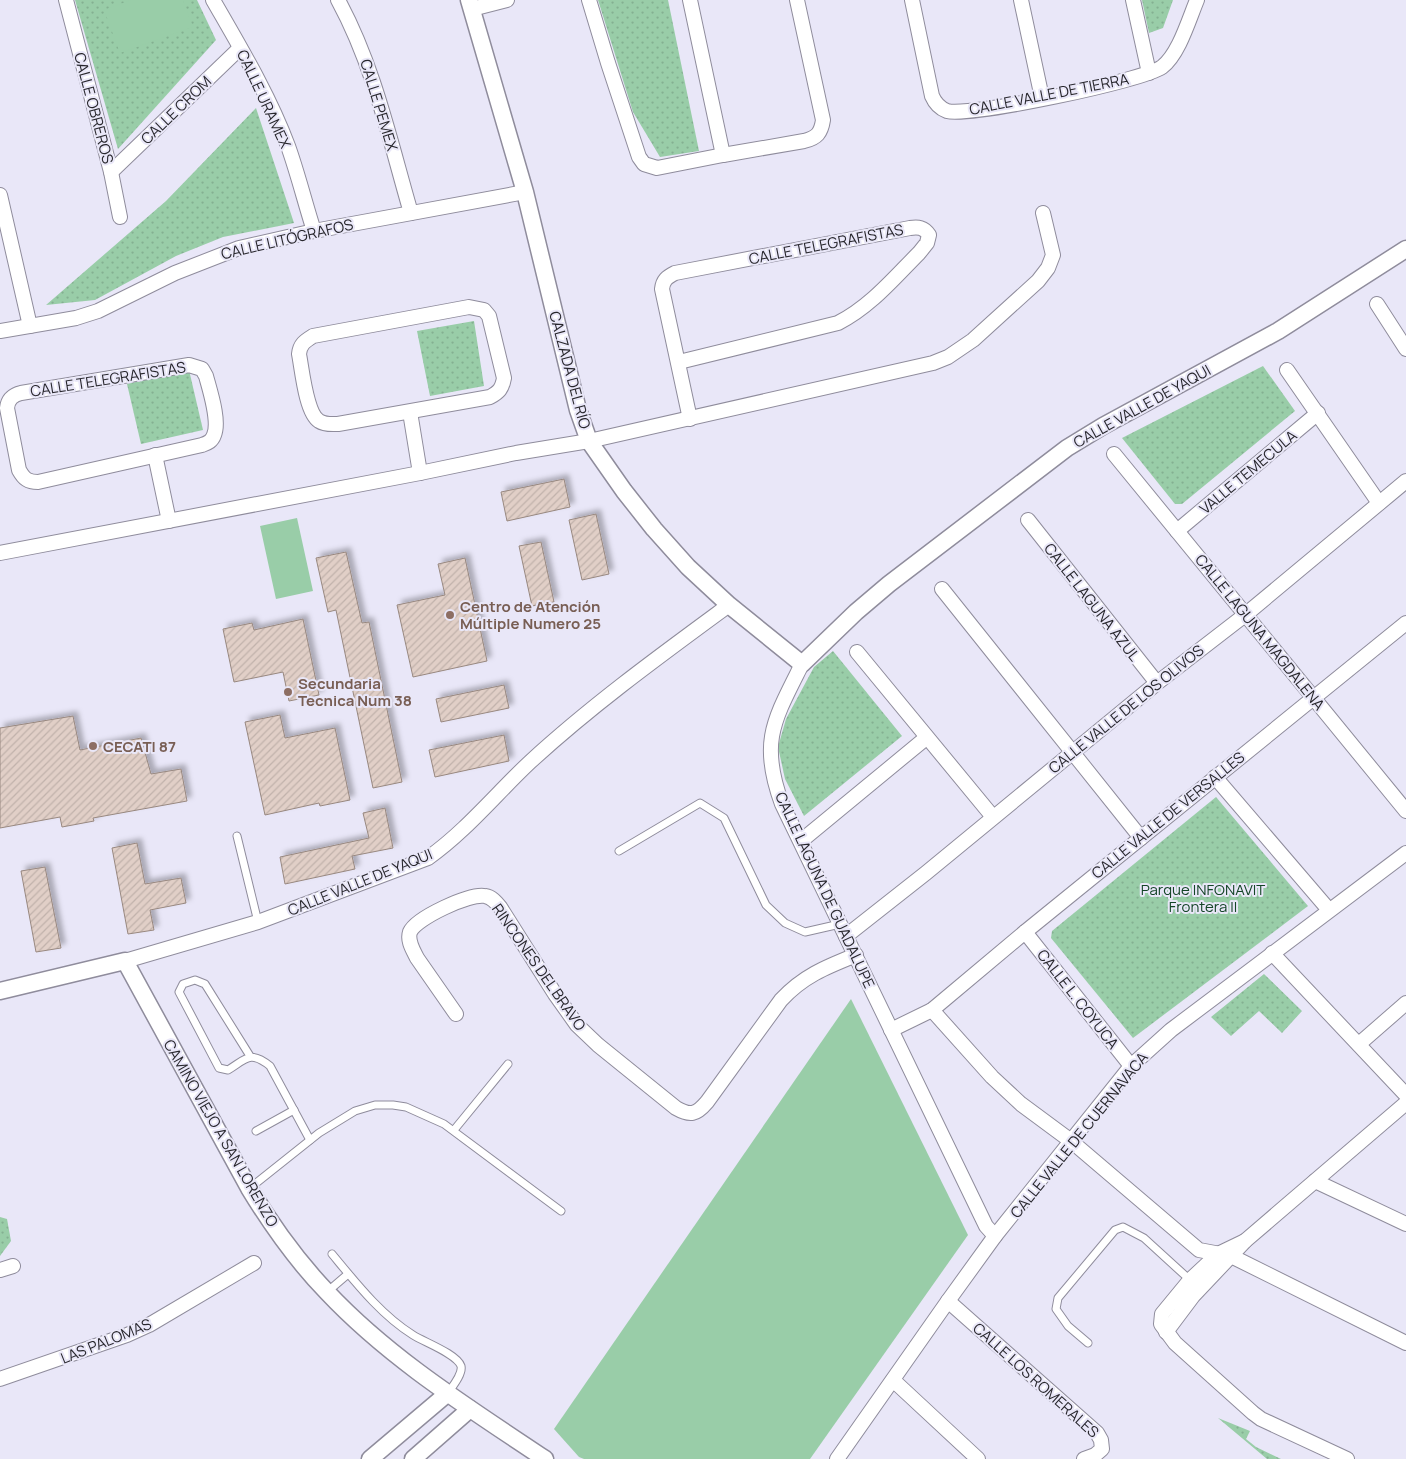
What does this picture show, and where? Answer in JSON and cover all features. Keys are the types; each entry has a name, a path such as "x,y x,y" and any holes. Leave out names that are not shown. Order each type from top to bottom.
{"street":[{"name":"CALLE OBREROS","path":"66,0 111,172 120,217"},
{"name":"CALLE URAMEX","path":"213,0 264,92 288,146 314,231"},
{"name":"CALLE PEMEX","path":"338,0 366,59 411,212"},
{"path":"470,4 507,0"},
{"path":"589,0 639,158 644,164 657,168 804,141 816,137 821,132 823,120 797,0"},
{"path":"690,0 723,155"},
{"name":"CALLE VALLE DE TIERRA","path":"912,0 935,104 940,108 955,112 992,109 1150,73 1169,60 1181,38 1196,0"},
{"path":"1021,0 1042,98"},
{"path":"1133,0 1150,73"},
{"name":"CALZADA DEL RÍO","path":"470,4 525,192 576,402 589,441 624,491 654,529 688,567 730,605 802,664"},
{"name":"CALLE CROM","path":"111,172 240,48"},
{"name":"CALLE LITÓGRAFOS","path":"0,331 76,318 98,311 175,273 239,248 411,212 525,192"},
{"path":"0,195 30,326"},
{"path":"0,553 516,453 589,441 933,363 948,357 973,340 1038,281 1048,268 1052,255 1043,213"},
{"name":"CALLE TELEGRAFISTAS","path":"679,362 823,328 845,319 865,306 919,253 927,243 929,235 919,227 910,228 675,273 669,276 662,284 662,289 690,419"},
{"name":"CALLE VALLE DE YAQUI","path":"802,664 856,612 889,584 1067,448 1103,426 1278,331 1406,249"},
{"path":"1377,304 1406,349"},
{"path":"469,308 484,310 489,316 504,378 498,393 490,397 410,412 338,424 326,424 318,421 311,413 299,354 300,346 312,336 469,308"},
{"name":"CALLE TELEGRAFISTAS","path":"189,365 202,369 206,376 212,400 216,426 214,435 210,442 202,445 155,455 38,482 30,482 23,477 19,470 6,408 7,402 11,397 21,393 117,376 189,365"},
{"path":"1287,370 1379,502"},
{"path":"410,412 420,473"},
{"name":"VALLE TEMECULA","path":"1177,531 1318,413"},
{"name":"CALLE LAGUNA MAGDALENA","path":"1114,454 1406,811"},
{"path":"155,455 169,521"},
{"name":"CALLE VALLE DE LOS OLIVOS","path":"843,930 926,873 1406,481"},
{"name":"CALLE LAGUNA AZUL","path":"1028,520 1157,683"},
{"path":"942,589 1141,838"},
{"name":"CALLE VALLE DE YAQUI","path":"0,990 125,961 258,922 428,858 451,841 530,762 572,726 641,670 730,605"},
{"name":"CALLE VALLE DE VERSALLES","path":"932,1010 1313,697 1405,625"},
{"path":"857,652 993,817"},
{"name":"CALLE LAGUNA DE GUADALUPE","path":"802,664 776,721 771,740 770,757 779,796 986,1226 995,1236"},
{"path":"801,841 926,738"},
{"path":"1215,777 1329,910"},
{"name":"CALLE VALLE DE CUERNAVACA","path":"837,1459 995,1236 1131,1066 1171,1030 1406,853"},
{"name":"RINCONES DEL BRAVO","path":"456,1014 417,958 411,948 409,938 411,931 416,925 438,912 466,899 486,896 494,900 500,907 576,1025 676,1108 685,1113 693,1113 701,1110 781,1000 793,987 815,972 856,956"},
{"name":"CALLE L. COYUCA","path":"1025,932 1131,1066"},
{"path":"1272,953 1406,1095"},
{"name":"CAMINO VIEJO A SAN LORENZO","path":"125,961 249,1188 266,1216 295,1256 327,1292 384,1344 470,1409 544,1459"},
{"path":"1358,1044 1406,1004"},
{"path":"891,1030 932,1010 992,1077 1021,1104 1071,1141 1199,1250 1225,1255 1406,1343"},
{"path":"1347,1459 1261,1419 1253,1413 1176,1343 1166,1332 1162,1324 1162,1314 1225,1255 1245,1241 1406,1103"},
{"path":"1315,1181 1406,1224"},
{"name":"LAS PALOMAS","path":"2,1380 127,1335 149,1325 254,1262"},
{"name":"CALLE LOS ROMERALES","path":"948,1301 1097,1433 1101,1440 1102,1449 1095,1455 1084,1459"},
{"path":"893,1380 978,1459"},
{"path":"370,1459 448,1393"},
{"path":"413,1459 470,1409"}],"lane":[{"path":"620,851 700,804 724,818 766,905 785,924 805,932 843,930"},
{"path":"237,836 258,922"},
{"path":"250,1056 205,984 195,980 183,984 179,992 219,1068 228,1070 250,1056 260,1058 270,1066 310,1140"},
{"path":"454,1130 508,1064"},
{"path":"249,1188 310,1140 355,1111 375,1105 406,1107 422,1113 454,1130 561,1211"},
{"path":"256,1131 294,1110"},
{"path":"1088,1343 1068,1326 1056,1309 1058,1298 1115,1230 1123,1227 1144,1238 1189,1288"},
{"path":"332,1254 374,1303 422,1341 457,1360 462,1371 448,1393"},
{"path":"327,1292 348,1274"}],"green space":[{"path":"75,0 197,0 216,40 118,149"},
{"path":"131,0 183,0 193,27 120,53 104,10"},
{"path":"598,0 668,0 699,151 660,157 633,112"},
{"path":"1142,0 1173,0 1163,28 1149,33"},
{"path":"256,108 294,223 223,237 176,256 95,300 46,305 166,201"},
{"path":"474,321 484,386 430,396 417,331"},
{"path":"1263,366 1295,411 1182,504 1175,504 1122,438"},
{"path":"189,370 203,430 141,444 127,384"},
{"path":"297,518 313,591 276,599 260,526"},
{"path":"833,651 902,736 804,816 785,779 778,747 786,719 814,667"},
{"name":"Parque INFONAVIT Frontera II","path":"1216,797 1308,906 1133,1038 1051,938 1052,931"},
{"path":"1264,974 1302,1011 1282,1033 1259,1011 1231,1036 1211,1017"},
{"path":"851,999 968,1235 810,1459 584,1459 579,1457 554,1429"},
{"path":"0,1217 7,1219 11,1241 0,1256"},
{"path":"1218,1418 1250,1431 1246,1439 1256,1447 1281,1459 1267,1459"}],"building":[{"path":"564,479 570,507 507,521 501,492"},
{"path":"596,514 609,574 582,580 569,520"},
{"path":"541,542 554,602 532,606 519,546"},
{"path":"346,552 362,623 369,622 402,782 373,788 336,610 328,612 316,558"},
{"path":"465,558 487,661 413,677 397,605 445,595 438,564"},
{"path":"303,619 319,695 289,701 283,672 234,682 223,629 252,623 254,630"},
{"path":"504,685 509,708 441,722 436,699"},
{"path":"280,715 285,738 335,728 350,800 320,806 319,803 265,815 245,722"},
{"path":"73,716 80,750 141,738 151,774 181,769 187,801 93,818 94,821 62,827 60,817 0,828 0,728"},
{"path":"504,735 509,761 435,777 429,750"},
{"path":"385,808 393,848 352,856 355,869 285,884 280,857 369,838 363,813"},
{"path":"137,843 145,884 181,878 186,903 150,910 154,930 128,934 112,848"},
{"path":"45,867 61,948 36,952 21,871"}],"place":[{"name":"Centro de Atención Múltiple Numero 25","path":"450,615"},
{"name":"Secundaria Tecnica Num 38","path":"288,692"},
{"name":"CECATI 87","path":"93,746"}]}
